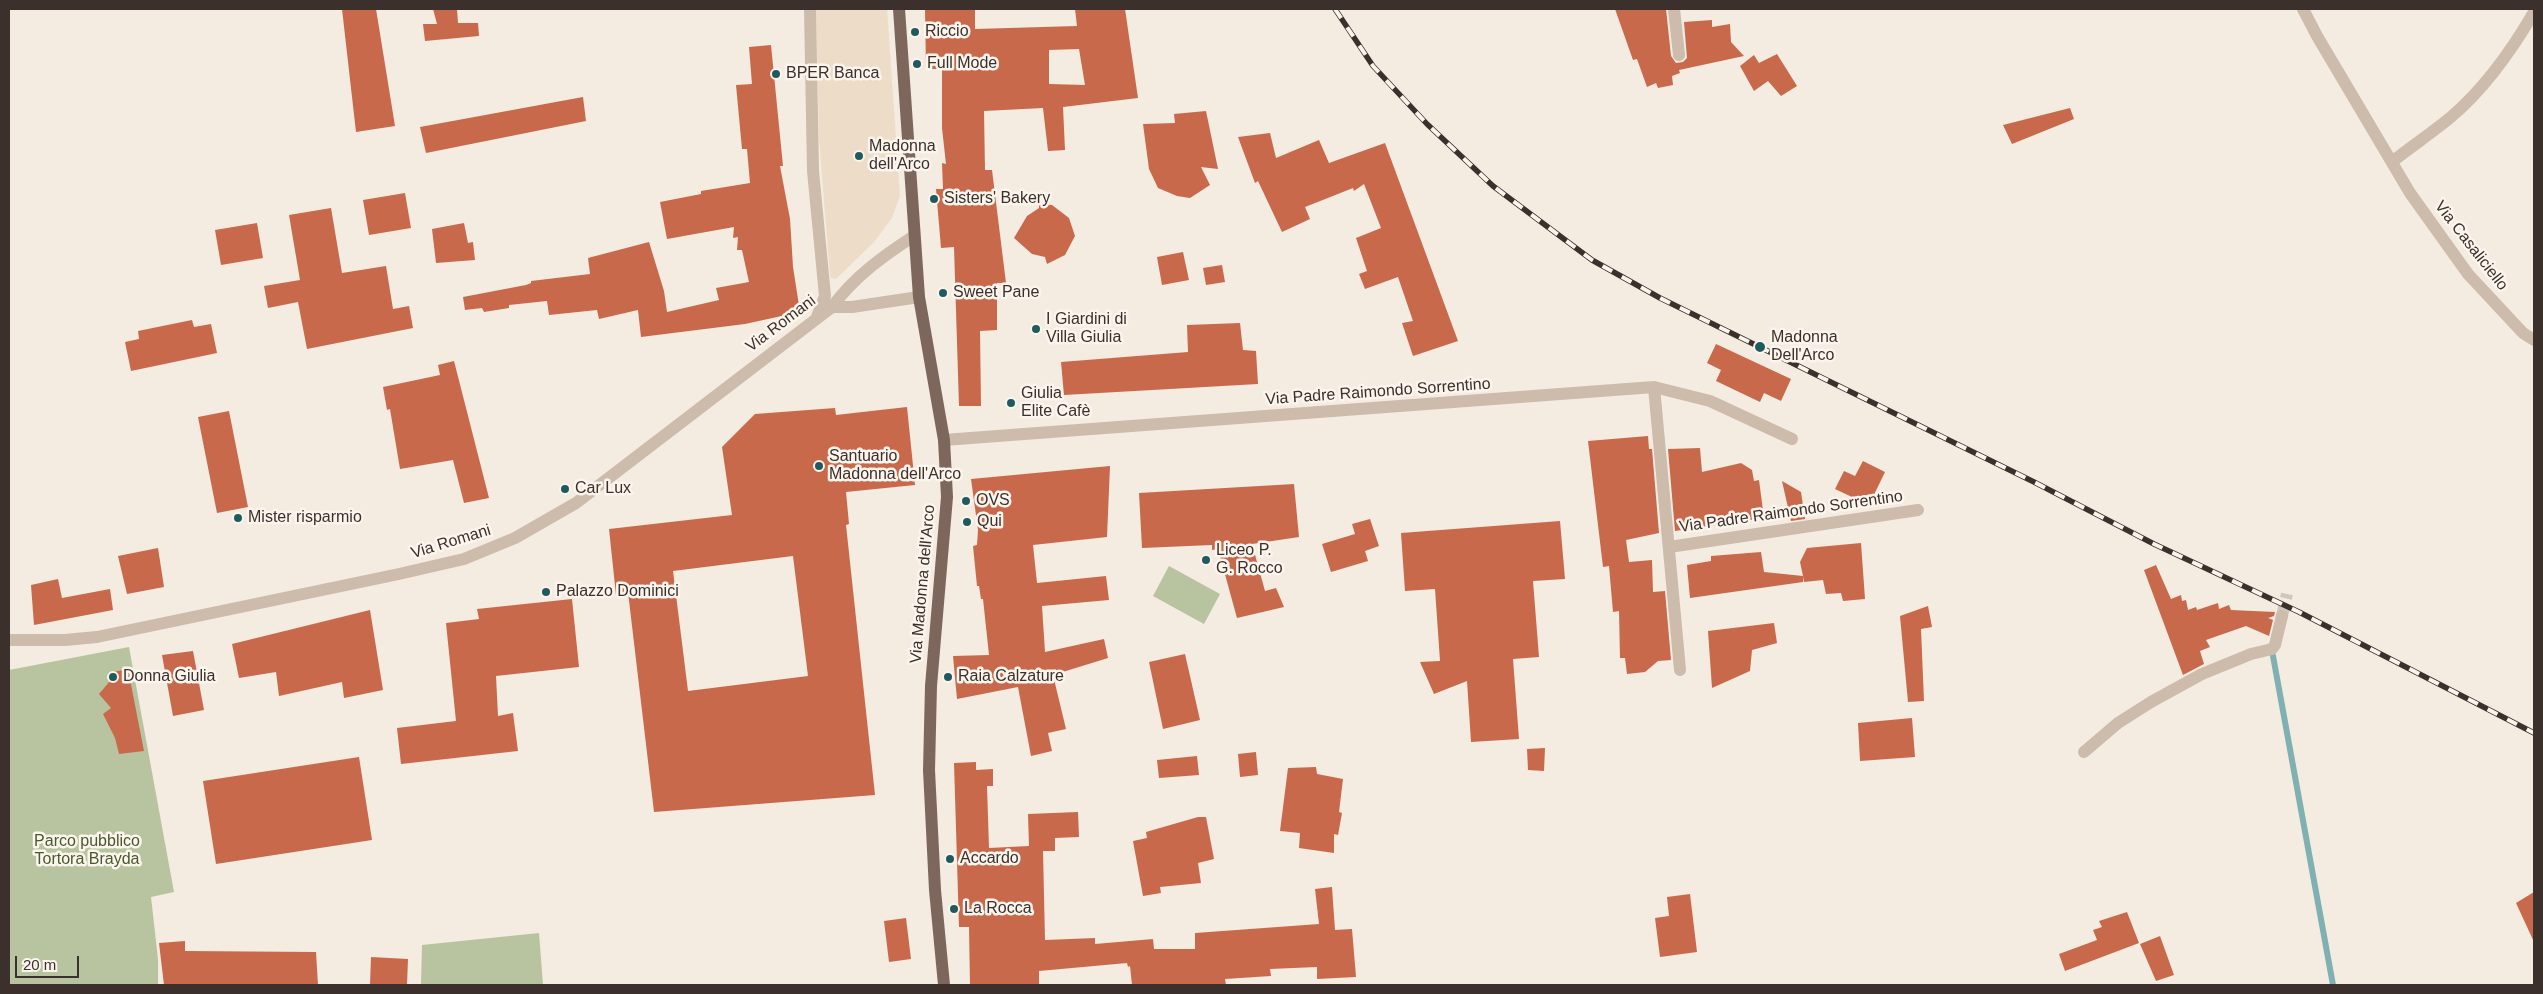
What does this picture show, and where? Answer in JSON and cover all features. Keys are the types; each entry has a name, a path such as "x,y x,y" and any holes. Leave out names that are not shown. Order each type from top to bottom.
{"main road":[{"name":"Via Madonna dell'Arco","path":"899,9 918,298 944,440 947,497 931,686 929,770 935,890 944,985"}],"street":[{"path":"810,9 813,172 825,296 818,317"},
{"path":"1674,9 1679,55"},
{"name":"Via Casaliciello","path":"2303,9 2410,193 2468,274 2523,334 2534,340"},
{"path":"2393,161 2452,116 2489,77 2519,38 2534,12"},
{"name":"Via Romani","path":"9,640 65,640 97,637 399,574 464,558 515,538 576,503 832,307 847,286 884,256 914,236"},
{"name":"Via Romani","path":"832,307 852,307 918,298"},
{"path":"1654,388 1710,400 1792,439"},
{"name":"Via Padre Raimondo Sorrentino","path":"944,440 1654,388 1680,670"},
{"name":"Via Padre Raimondo Sorrentino","path":"1669,547 1918,510"},
{"path":"2084,752 2118,723 2151,702 2210,671 2251,654 2272,649 2275,645 2282,616"}],"green space":[{"path":"1169,566 1220,594 1204,624 1153,596"},
{"name":"Parco pubblico Tortora Brayda","path":"129,647 174,892 151,897 158,959 158,985 9,985 9,670"},
{"path":"539,933 543,985 421,985 422,945"}],"shaded area":[{"name":"Madonna dell'Arco","path":"816,9 887,9 900,196 892,218 874,242 836,279 831,278 830,274 819,138"}],"building":[{"path":"342,9 376,9 395,126 356,132"},
{"path":"433,9 457,9 458,23 478,23 479,36 425,41 423,24 437,24"},
{"path":"925,9 975,9 975,29 1077,26 1075,9 1125,9 1138,98 1063,107 1065,150 1048,151 1043,108 984,111 985,170 992,170 1006,283 997,283 997,330 980,331 981,406 959,406 954,247 941,248 936,189 943,189 942,163 946,164 942,128 942,69 926,69","holes":["1079,49 1085,85 1049,84 1049,50"]},
{"path":"1615,9 1666,9 1671,56 1676,63 1683,62 1687,58 1684,22 1712,20 1712,27 1730,24 1731,42 1744,56 1679,70 1680,73 1672,76 1673,85 1658,88 1656,83 1647,87 1637,59 1633,60"},
{"path":"771,45 783,166 780,166 790,219 793,267 800,312 745,324 641,337 638,310 599,319 597,310 549,315 547,301 509,305 509,308 484,312 482,308 465,310 463,297 526,285 531,283 531,281 590,274 588,258 649,242 664,291 667,312 719,300 716,288 749,282 742,250 737,250 738,237 733,238 734,227 667,239 660,202 701,194 701,191 750,183 747,149 742,149 736,85 752,84 749,47"},
{"path":"1777,54 1797,86 1781,96 1768,81 1754,91 1740,66 1754,55 1759,63"},
{"path":"583,97 586,121 426,153 420,127"},
{"path":"2070,108 2074,119 2012,144 2003,125"},
{"path":"1206,111 1218,169 1201,167 1210,185 1190,198 1177,196 1158,188 1149,169 1143,124 1175,123 1174,114"},
{"path":"1270,133 1276,158 1319,140 1329,163 1385,143 1458,341 1413,356 1402,323 1413,321 1398,277 1365,289 1359,274 1367,271 1356,238 1381,228 1364,184 1354,191 1353,188 1305,207 1310,219 1282,232 1258,181 1255,183 1238,137"},
{"path":"405,193 411,228 369,235 363,200"},
{"path":"1039,204 1052,205 1069,218 1075,236 1065,255 1047,264 1045,257 1032,254 1014,238 1027,216 1039,208"},
{"path":"331,208 342,273 386,266 393,309 409,306 413,328 307,349 298,302 268,308 264,286 300,280 289,215"},
{"path":"257,223 263,258 221,265 215,230"},
{"path":"464,223 468,243 473,242 475,260 436,263 432,229"},
{"path":"1183,252 1189,280 1162,285 1157,257"},
{"path":"1222,265 1225,282 1206,285 1203,268"},
{"path":"192,320 194,327 211,324 217,353 131,371 125,342 139,339 138,331"},
{"path":"1240,323 1243,350 1256,351 1258,384 1064,395 1061,362 1188,352 1187,325"},
{"path":"1716,344 1791,379 1781,401 1764,393 1760,402 1716,381 1721,370 1707,363"},
{"path":"454,361 489,498 464,503 453,460 400,469 390,409 387,410 383,387 440,375 438,365"},
{"path":"907,407 915,485 846,492 849,524 846,525 875,795 654,812 628,592 616,595 609,529 732,515 722,447 755,414 835,408 836,415","holes":["793,556 808,676 688,691 673,571"]},
{"path":"229,411 248,507 217,513 198,417"},
{"path":"1648,436 1649,449 1652,449 1659,533 1626,540 1629,562 1652,560 1653,592 1665,591 1671,660 1658,661 1645,672 1627,674 1625,658 1620,658 1619,611 1613,612 1609,566 1603,567 1588,441"},
{"path":"1700,448 1702,472 1741,463 1752,470 1754,481 1759,480 1764,518 1675,531 1668,449"},
{"path":"1863,461 1885,472 1869,505 1835,489 1844,471 1855,476"},
{"path":"1110,466 1107,537 1033,545 1037,583 1106,576 1109,600 1042,606 1045,652 1104,639 1108,658 1053,675 1066,729 1048,733 1052,751 1031,756 1018,687 957,699 953,656 989,655 983,599 981,599 979,586 977,586 973,546 977,545 978,530 971,479"},
{"path":"1782,481 1801,492 1805,519 1791,521"},
{"path":"1294,484 1299,537 1252,544 1265,591 1276,588 1284,607 1237,618 1218,549 1212,550 1212,545 1142,548 1139,493"},
{"path":"1370,519 1379,546 1365,551 1368,561 1331,572 1322,544 1355,534 1352,524"},
{"path":"1560,521 1565,579 1533,581 1539,657 1513,659 1519,739 1471,742 1467,681 1434,694 1420,662 1440,661 1435,589 1405,591 1401,533"},
{"path":"1861,543 1865,599 1843,601 1841,593 1826,594 1823,580 1804,582 1800,562 1807,548"},
{"path":"158,548 164,587 127,594 118,556"},
{"path":"1761,552 1764,572 1803,576 1803,582 1690,598 1687,565 1711,561 1711,556"},
{"path":"2156,565 2171,599 2181,595 2182,601 2186,600 2188,610 2196,607 2197,610 2218,603 2219,609 2229,605 2231,610 2275,612 2274,616 2268,618 2273,620 2269,636 2246,626 2206,640 2210,647 2200,651 2204,664 2183,675 2144,570"},
{"path":"58,579 62,598 110,589 113,610 34,625 31,585"},
{"path":"572,599 579,667 496,676 498,716 513,713 518,751 401,764 397,728 456,721 446,623 479,619 477,609"},
{"path":"1928,606 1932,627 1921,629 1924,701 1908,702 1900,616"},
{"path":"370,610 383,690 344,698 342,682 279,696 276,672 239,678 232,644"},
{"path":"1774,623 1777,643 1752,650 1750,671 1712,688 1708,631"},
{"path":"193,651 204,710 173,716 162,655"},
{"path":"1185,654 1200,720 1163,729 1149,662"},
{"path":"128,669 144,751 119,754 115,738 103,714 111,708 99,694 110,681 108,673"},
{"path":"1912,718 1915,757 1860,761 1858,723"},
{"path":"1545,748 1544,771 1528,770 1527,749"},
{"path":"1256,752 1258,775 1240,777 1238,754"},
{"path":"1197,756 1199,775 1159,778 1157,760"},
{"path":"359,757 372,840 216,864 203,781"},
{"path":"976,762 976,770 993,769 993,786 987,786 989,848 1029,846 1028,814 1078,812 1079,837 1055,838 1055,851 1043,851 1045,940 1095,938 1095,944 1153,939 1154,949 1195,949 1195,933 1319,924 1315,889 1332,887 1335,930 1352,929 1356,977 1317,979 1317,967 1270,969 1271,976 1225,979 1226,985 1132,985 1130,966 1128,967 1127,963 1039,971 1039,985 970,985 969,927 959,927 954,763"},
{"path":"1316,767 1317,774 1343,779 1339,812 1342,813 1338,835 1334,834 1334,853 1299,848 1300,833 1280,831 1288,768"},
{"path":"1198,817 1206,817 1214,859 1198,863 1201,883 1160,887 1161,893 1143,896 1133,841 1147,838 1146,832"},
{"path":"2534,892 2534,942 2516,903"},
{"path":"1690,894 1697,952 1660,957 1655,918 1669,916 1667,897"},
{"path":"2127,912 2139,943 2065,971 2059,954 2097,940 2093,930 2102,927 2099,921"},
{"path":"906,918 911,959 889,962 884,921"},
{"path":"2160,936 2174,975 2156,981 2140,944"},
{"path":"185,941 185,951 316,952 318,985 164,985 159,943"},
{"path":"371,957 408,959 407,985 370,985"}],"waterway":[{"path":"2273,656 2333,985"}],"tunnel":[{"path":"2282,616 2287,594"}],"railway":[{"path":"1335,9 1373,66 1427,124 1493,186 1592,260 1660,298 2034,482 2154,544 2299,612 2534,733"}],"place":[{"name":"Riccio","path":"915,32"},
{"name":"Full Mode","path":"917,64"},
{"name":"BPER Banca","path":"776,74"},
{"name":"Madonna dell'Arco","path":"859,156"},
{"name":"Sisters' Bakery","path":"934,199"},
{"name":"Sweet Pane","path":"943,293"},
{"name":"I Giardini di Villa Giulia","path":"1036,329"},
{"name":"Madonna Dell'Arco","path":"1760,347"},
{"name":"Giulia Elite Cafè","path":"1011,403"},
{"name":"Santuario Madonna dell'Arco","path":"819,466"},
{"name":"Car Lux","path":"565,489"},
{"name":"OVS","path":"966,501"},
{"name":"Mister risparmio","path":"238,518"},
{"name":"Qui","path":"967,522"},
{"name":"Liceo P. G. Rocco","path":"1206,560"},
{"name":"Palazzo Dominici","path":"546,592"},
{"name":"Donna Giulia","path":"113,677"},
{"name":"Raia Calzature","path":"948,677"},
{"name":"Accardo","path":"950,859"},
{"name":"La Rocca","path":"954,909"}]}
